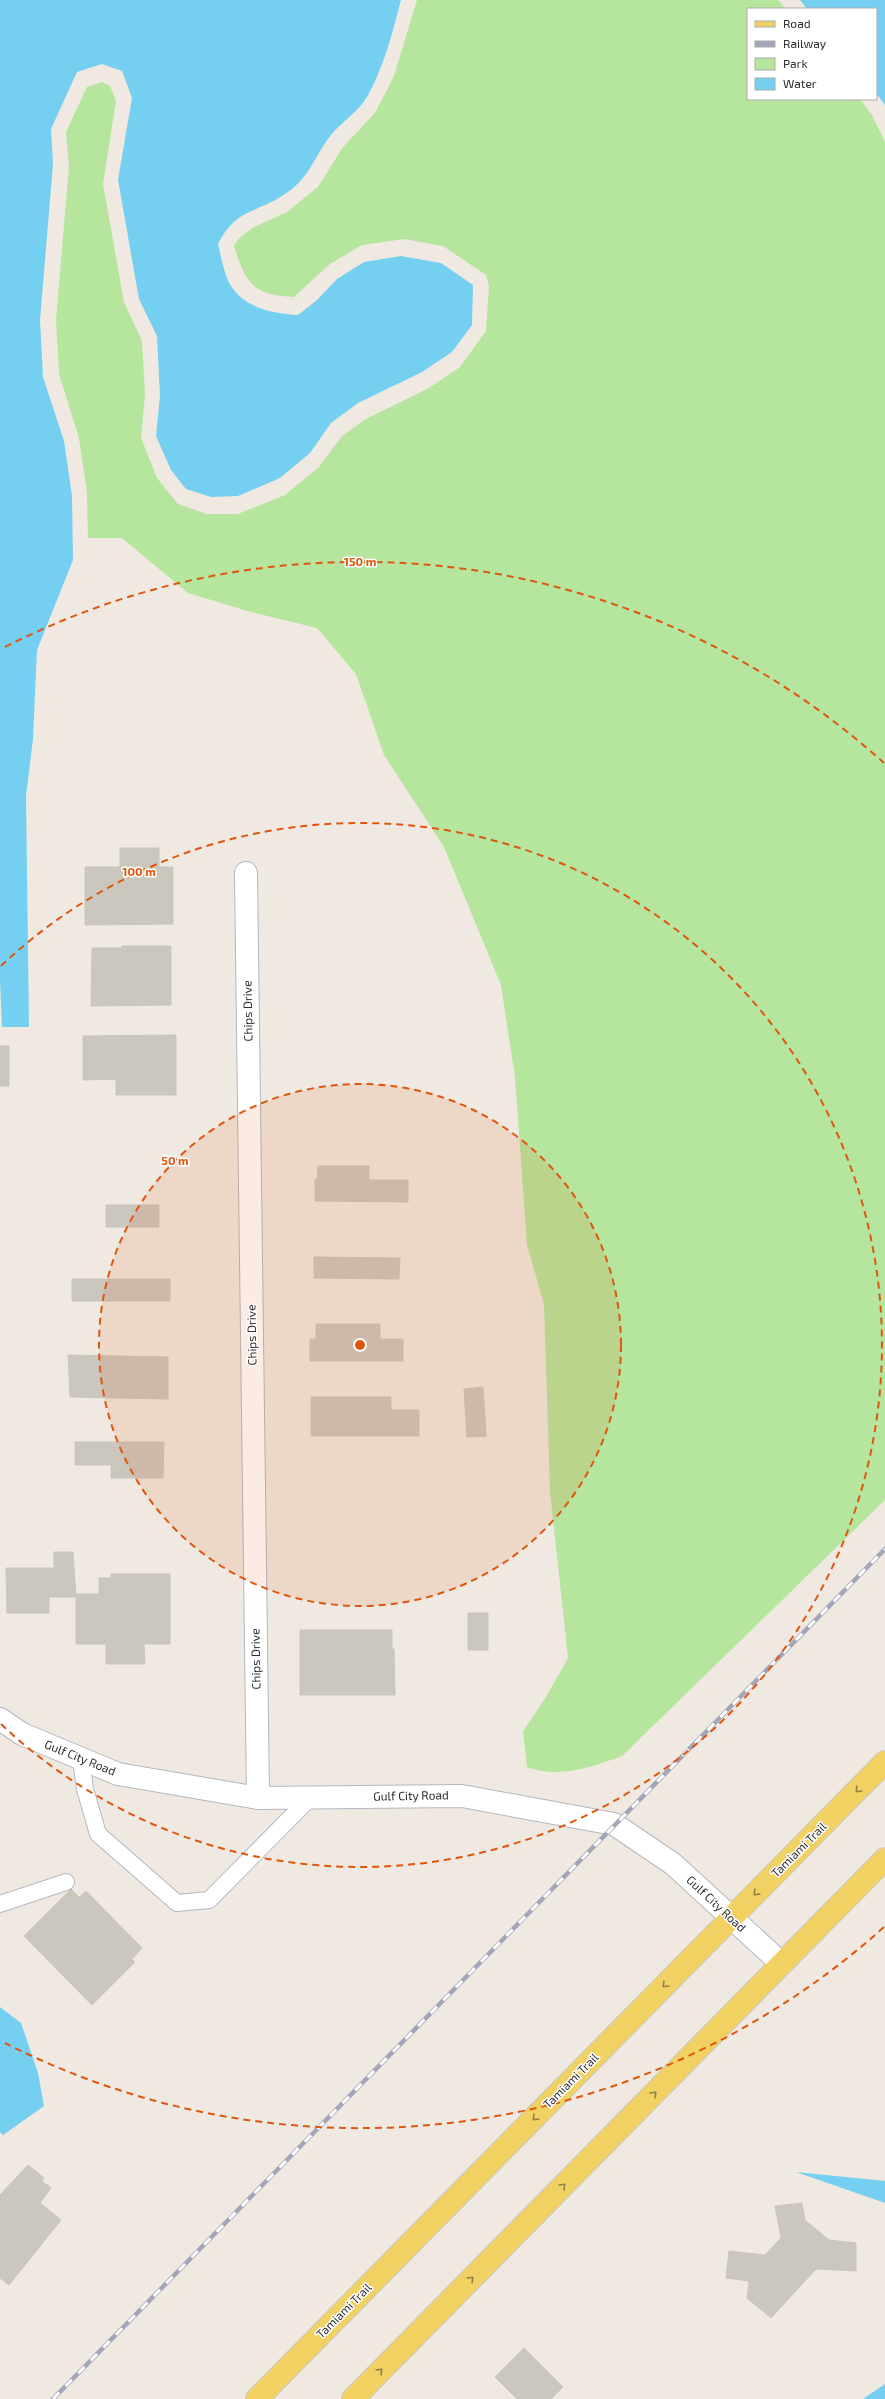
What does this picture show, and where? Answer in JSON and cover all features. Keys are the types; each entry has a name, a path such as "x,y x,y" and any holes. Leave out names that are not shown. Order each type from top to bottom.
{"main road":[{"name":"Tamiami Trail","path":"257,2399 885,1762"},
{"path":"353,2399 885,1859"}],"street":[{"name":"Chips Drive","path":"246,873 258,1798"},
{"name":"Gulf City Road","path":"0,1719 22,1734 118,1774 258,1798 462,1796 614,1824 673,1864 782,1964"}],"lane":[{"path":"80,1759 85,1789 98,1834 177,1903 209,1900 311,1797"},
{"path":"0,1904 66,1882"}],"green space":[{"path":"417,0 778,0 785,8 747,8 747,100 861,100 872,115 885,142 885,1500 622,1756 599,1764 563,1772 551,1772 527,1767 523,1731 546,1697 568,1658 550,1491 544,1304 527,1245 515,1077 501,985 444,847 384,755 356,674 317,628 251,612 188,593 122,538 88,538 87,493 79,438 59,374 56,320 69,166 66,132 87,87 102,82 110,86 116,101 103,184 124,302 142,341 145,395 141,438 157,478 178,504 207,514 238,514 285,495 319,467 342,436 366,419 429,388 460,367 486,331 489,286 486,275 443,246 404,239 362,245 330,264 294,297 280,296 269,293 260,290 253,285 247,278 234,246 239,238 254,227 287,212 318,187 343,147 375,113 394,76"}],"water":[{"path":"0,0 401,0 382,65 365,100 331,135 299,183 282,196 246,214 232,224 218,244 223,265 231,286 244,300 252,305 270,311 298,315 317,300 337,279 364,262 401,256 441,263 473,285 472,325 452,352 422,372 358,403 331,423 310,453 280,478 238,496 211,497 186,489 171,470 156,436 160,396 157,336 139,299 118,180 132,98 122,71 102,64 77,72 51,129 53,164 40,320 43,377 64,441 72,496 73,560 37,650 33,739 26,796 29,1027 2,1027 0,981"},
{"path":"800,0 885,0 885,105 877,94 877,8 806,8"},
{"path":"0,2007 21,2023 38,2073 44,2106 3,2135 0,2132"},
{"path":"796,2172 885,2181 885,2203"},
{"path":"885,2384 885,2399 863,2399"}],"building":[{"path":"120,848 159,848 159,867 173,867 173,924 85,925 85,867 120,867"},
{"path":"122,946 171,946 171,1005 91,1006 92,948 122,948"},
{"path":"176,1035 176,1095 116,1095 116,1079 83,1080 83,1036"},
{"path":"0,1046 9,1046 9,1086 0,1086"},
{"path":"318,1166 369,1166 369,1180 408,1180 408,1202 315,1201 315,1179 317,1179"},
{"path":"106,1205 159,1205 159,1227 106,1227"},
{"path":"314,1257 400,1258 399,1279 314,1278"},
{"path":"72,1279 170,1279 170,1301 72,1301"},
{"path":"316,1324 380,1324 380,1339 403,1339 403,1361 310,1361 310,1339 316,1339"},
{"path":"68,1355 168,1357 168,1399 70,1397"},
{"path":"483,1387 486,1436 467,1437 464,1389"},
{"path":"311,1397 391,1397 391,1410 419,1410 419,1436 311,1436"},
{"path":"75,1442 164,1442 163,1478 111,1478 111,1465 75,1465"},
{"path":"54,1552 73,1552 76,1597 49,1597 49,1613 7,1613 6,1568 54,1568"},
{"path":"111,1574 170,1574 170,1644 144,1644 145,1664 106,1664 106,1644 76,1644 76,1594 99,1594 99,1578 111,1578"},
{"path":"468,1613 488,1613 488,1650 468,1650"},
{"path":"300,1630 392,1630 395,1695 300,1695"},
{"path":"71,1889 79,1897 86,1891 142,1948 132,1959 135,1962 92,2005 24,1936"},
{"path":"28,2165 44,2178 42,2181 51,2188 40,2203 61,2220 9,2285 0,2278 0,2195"},
{"path":"802,2203 805,2220 829,2240 856,2243 856,2271 816,2269 771,2318 747,2298 749,2281 726,2278 729,2251 765,2255 781,2238 775,2206"},
{"path":"524,2348 563,2387 551,2399 517,2399 495,2377"}],"railway":[{"path":"53,2399 885,1549"}]}
